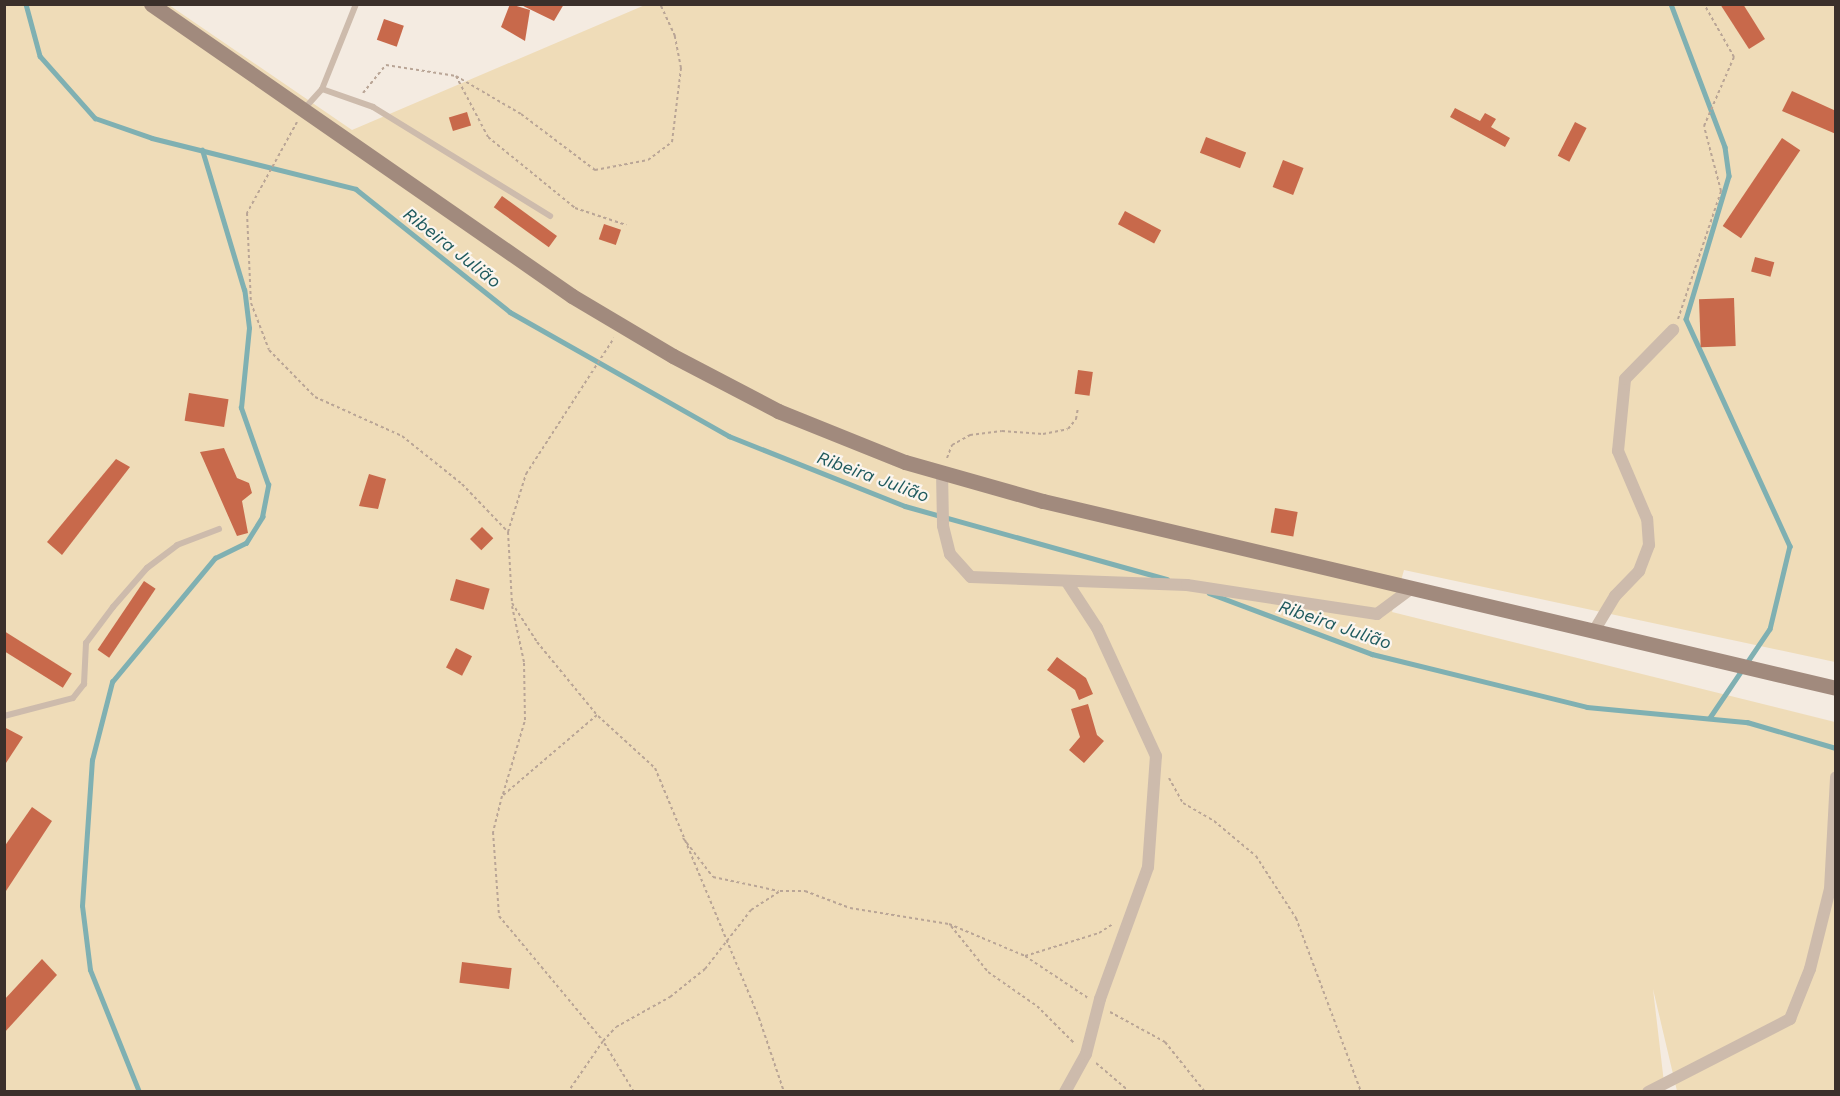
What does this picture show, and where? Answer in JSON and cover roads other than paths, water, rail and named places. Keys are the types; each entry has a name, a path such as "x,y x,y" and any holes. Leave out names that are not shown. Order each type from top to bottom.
{"main road":[{"path":"151,4 572,296 622,326 778,411 905,462 1043,501 1836,688"}],"street":[{"path":"1594,631 1615,596 1639,571 1649,545 1647,519 1618,451 1625,379 1673,330"},
{"path":"942,472 942,526 950,554 971,577 1187,585 1377,614 1412,588"},
{"path":"1065,1092 1086,1054 1098,1006 1148,867 1156,756 1097,628 1067,582"},
{"path":"1648,1092 1790,1019 1810,969 1830,889 1836,777"}],"lane":[{"path":"304,109 322,88 356,4"},
{"path":"322,88 373,107 550,216"},
{"path":"4,716 73,698 84,684 86,643 112,608 147,568 177,545 219,529"}],"waterway":[{"name":"Ribeira Julião","path":"26,4 40,56 95,118 152,138 356,189 510,312 729,436 905,506 1167,579"},
{"path":"1671,4 1725,147 1729,176 1686,319 1790,546 1770,629 1710,718"},
{"path":"139,1092 90,970 82,906 92,760 112,682 215,558 246,543 262,517 268,485 241,408 249,328 244,290 202,150"},
{"name":"Ribeira Julião","path":"1209,593 1372,654 1587,707 1747,722 1836,748"}]}
